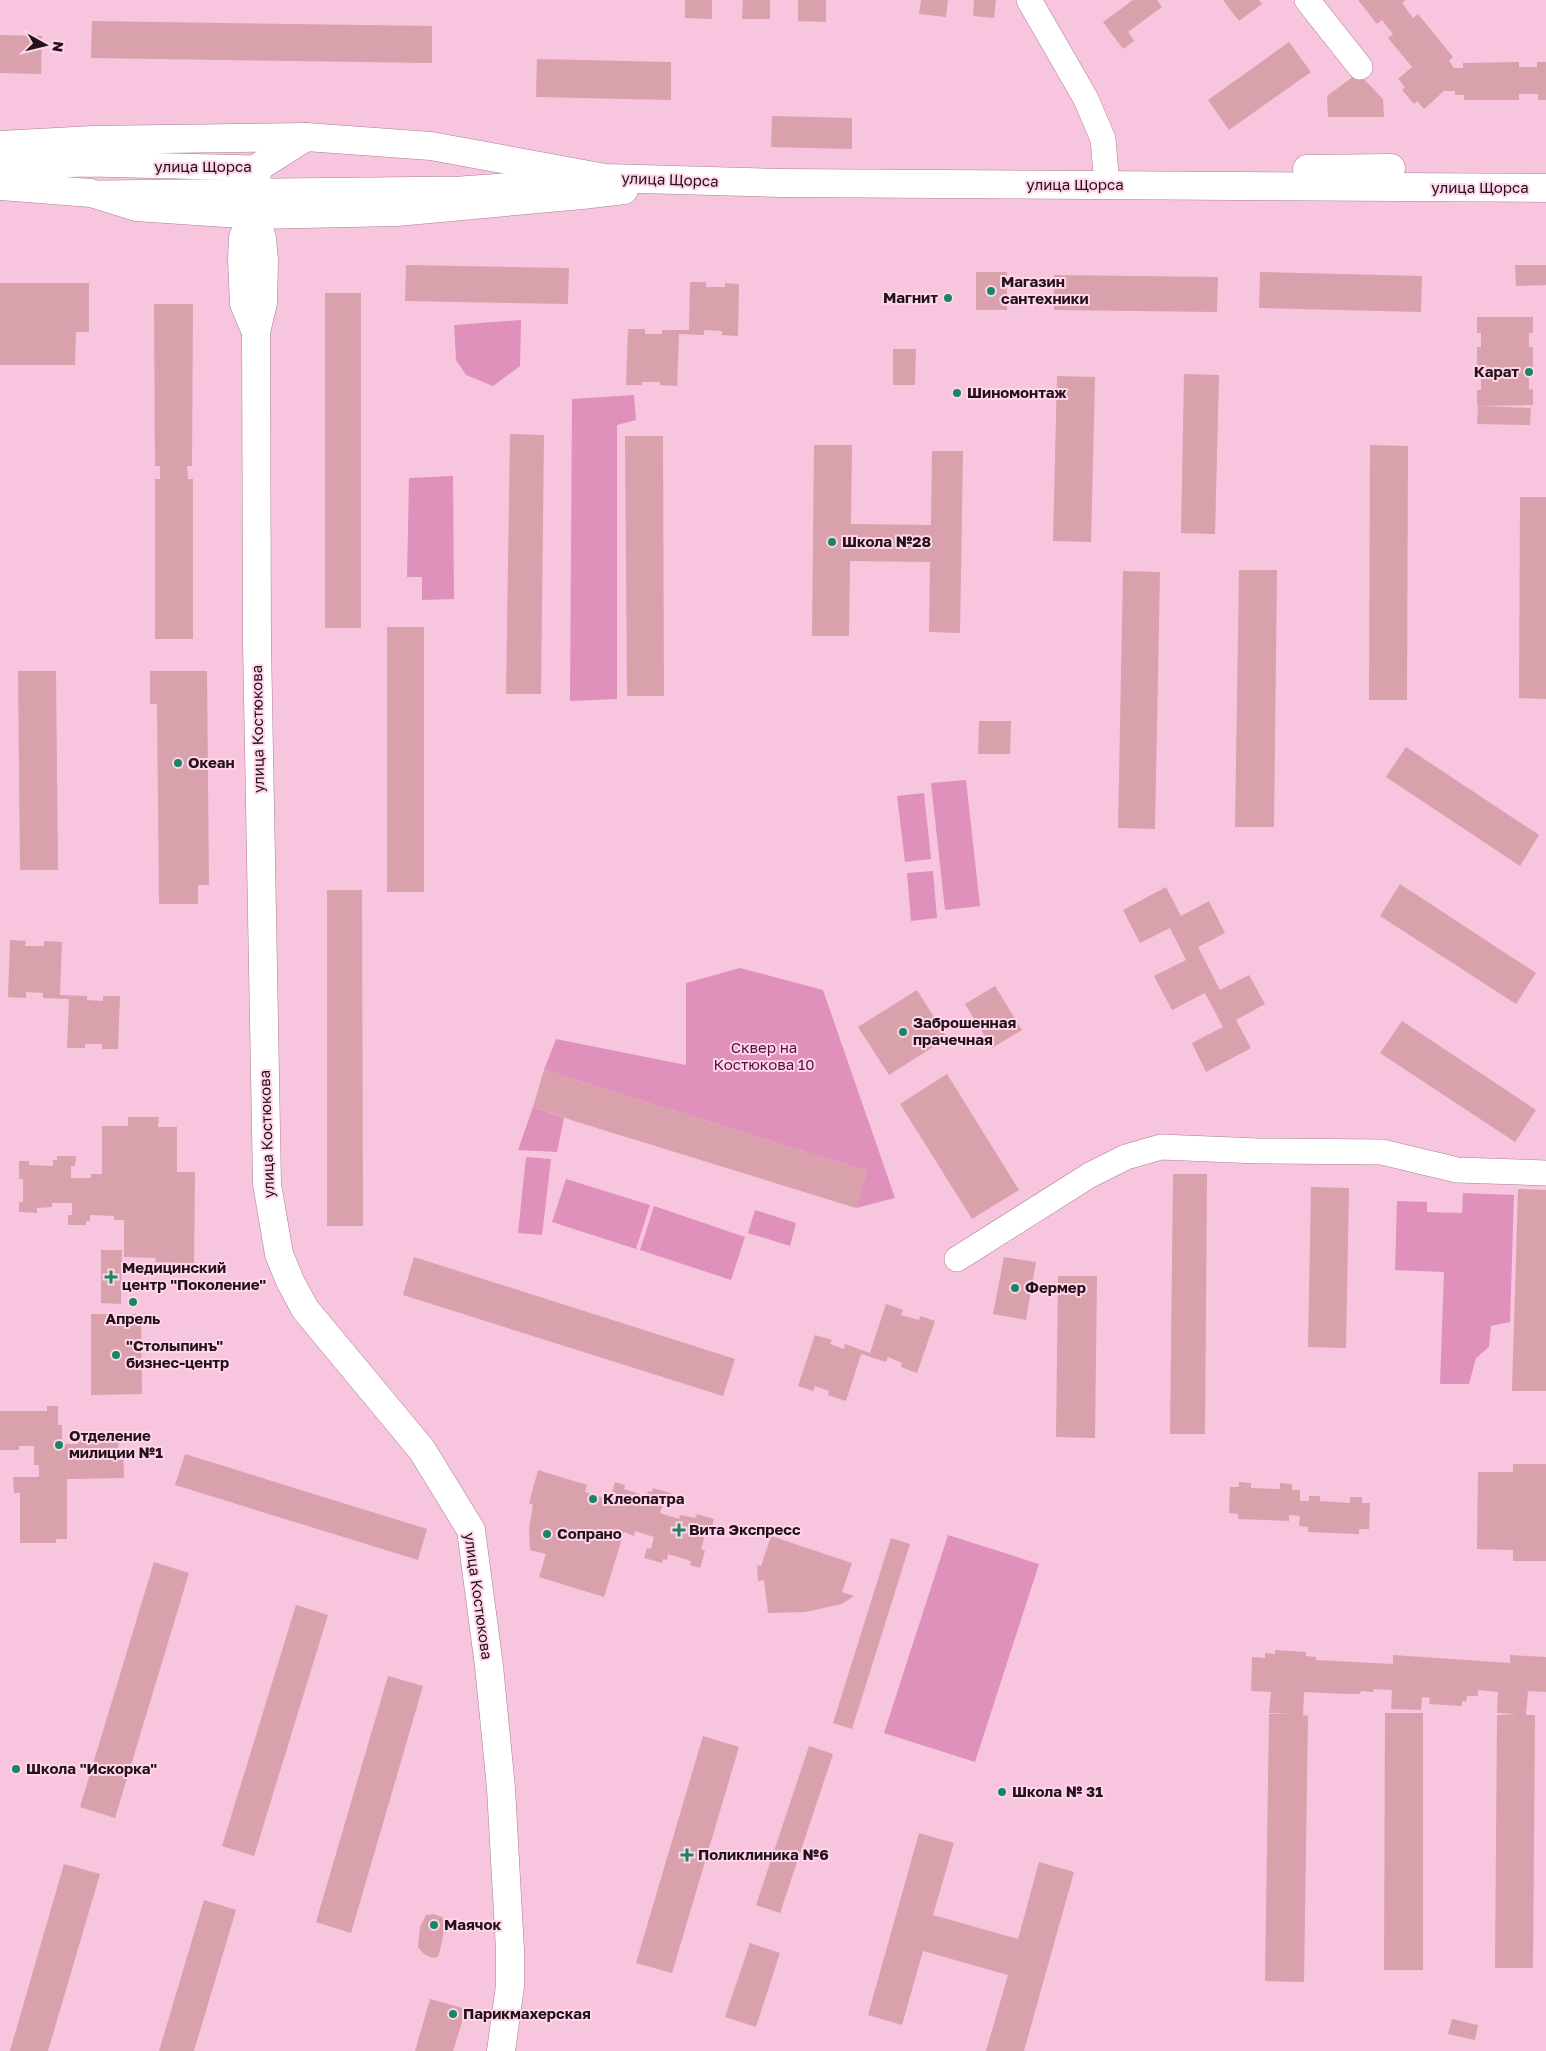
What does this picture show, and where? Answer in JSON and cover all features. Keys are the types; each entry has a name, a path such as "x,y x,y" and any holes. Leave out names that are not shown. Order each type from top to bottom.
{"main road":[{"name":"улица Щорса","path":"256,191 306,137 431,146 604,178 691,181 1108,186 1546,188"},
{"path":"0,146 92,140 306,137"},
{"path":"1177,185 1263,170 1345,167 1546,170"},
{"path":"0,186 91,193 136,207 256,191 397,212 582,195 691,181"},
{"name":"улица Костюкова","path":"256,191 264,260 263,303 256,332 257,643 267,1184 279,1254 290,1282 306,1309 422,1450 471,1530 489,1666 501,1788 510,1986 501,2051"}],"street":[{"path":"1029,0 1086,99 1103,139 1108,186"},
{"path":"1307,0 1360,66"},
{"name":"улица Щорса","path":"0,166 92,164 256,191 461,188 604,178"},
{"path":"957,1259 1090,1174 1126,1158 1161,1147 1258,1151 1382,1152 1457,1170 1546,1173"}],"green space":[{"path":"521,320 520,366 493,386 466,375 456,360 454,325"},
{"path":"634,395 636,420 617,425 617,699 570,701 572,399"},
{"path":"453,476 454,599 422,600 422,577 407,577 409,478"},
{"path":"966,780 980,906 945,910 931,783"},
{"path":"924,793 931,859 905,862 897,796"},
{"path":"933,871 937,918 911,921 907,873"},
{"name":"Сквер на Костюкова 10","path":"740,968 823,990 895,1198 856,1208 867,1171 544,1070 556,1039 686,1065 686,983"},
{"path":"533,1107 564,1118 557,1152 518,1150"},
{"path":"526,1157 551,1159 542,1235 518,1233"},
{"path":"566,1179 650,1205 636,1249 552,1222"},
{"path":"1463,1193 1514,1195 1510,1322 1491,1326 1489,1347 1476,1358 1469,1384 1440,1384 1444,1272 1395,1270 1397,1201 1427,1202 1427,1212 1462,1213"},
{"path":"654,1206 745,1237 731,1280 640,1250"},
{"path":"755,1210 796,1223 790,1246 748,1233"},
{"path":"948,1535 1039,1564 975,1762 884,1733"}],"building":[{"path":"685,0 712,0 712,19 685,18"},
{"path":"743,0 770,0 770,19 742,19"},
{"path":"798,0 826,0 826,22 798,21"},
{"path":"921,0 948,0 946,17 919,14"},
{"path":"974,0 996,0 994,18 973,16"},
{"path":"1133,0 1157,0 1162,7 1128,32 1134,41 1123,49 1103,22"},
{"path":"1223,0 1259,0 1262,4 1239,21"},
{"path":"1358,0 1406,0 1402,3 1413,18 1418,14 1453,57 1449,61 1454,68 1463,68 1463,63 1519,62 1519,67 1537,67 1537,62 1546,62 1546,100 1538,100 1538,94 1519,94 1519,100 1464,100 1464,95 1455,95 1455,91 1444,91 1424,109 1417,101 1414,104 1402,90 1405,87 1398,79 1412,67 1388,38 1393,34 1382,20 1377,24"},
{"path":"92,21 432,26 432,63 91,58"},
{"path":"0,35 42,36 41,74 0,73"},
{"path":"1289,42 1311,72 1229,130 1208,100"},
{"path":"537,59 671,62 671,100 536,97"},
{"path":"1358,73 1383,99 1384,117 1328,117 1327,96"},
{"path":"772,116 852,118 852,149 771,147"},
{"path":"406,265 569,268 568,304 405,301"},
{"path":"1515,265 1546,265 1546,285 1516,286"},
{"name":"Магазин сантехники","path":"976,272 1007,272 1007,310 976,310"},
{"path":"1260,272 1422,276 1421,312 1259,308"},
{"path":"1054,275 1218,277 1217,312 1054,310"},
{"path":"690,282 706,282 706,287 725,287 725,283 739,284 738,336 722,335 722,331 704,330 704,335 679,334 677,386 660,385 660,382 642,382 642,385 626,385 628,329 645,329 645,334 662,334 662,330 689,330"},
{"path":"0,283 89,283 89,332 76,332 75,365 0,365"},
{"path":"325,293 361,293 361,628 325,628"},
{"path":"154,304 193,304 192,466 187,466 188,479 193,479 193,639 155,639 155,479 160,479 160,466 155,466"},
{"path":"1477,317 1533,317 1533,333 1529,333 1529,347 1533,347 1533,376 1529,376 1529,390 1533,389 1533,405 1477,406 1477,390 1481,390 1481,376 1477,376 1477,347 1481,347 1481,333 1477,333"},
{"path":"893,349 916,349 915,385 893,385"},
{"path":"1184,374 1219,375 1215,534 1181,533"},
{"path":"1057,376 1095,377 1091,542 1053,541"},
{"path":"1478,406 1531,408 1530,425 1477,424"},
{"path":"510,434 544,435 541,694 506,694"},
{"path":"625,436 663,436 664,696 627,696"},
{"path":"814,445 852,445 851,524 931,525 932,451 963,451 960,633 929,632 930,562 850,561 849,636 812,636"},
{"path":"1370,445 1408,446 1407,700 1369,700"},
{"path":"1520,497 1546,497 1546,699 1519,698"},
{"path":"1239,570 1277,570 1274,827 1235,827"},
{"path":"1123,571 1160,572 1155,829 1118,828"},
{"path":"387,627 424,627 424,892 387,892"},
{"path":"18,671 56,671 58,870 20,870"},
{"path":"150,671 207,671 209,885 198,885 198,904 159,904 157,704 150,704"},
{"path":"979,721 1011,721 1010,754 978,754"},
{"path":"1406,747 1539,835 1520,866 1386,777"},
{"path":"1400,884 1536,973 1516,1004 1380,916"},
{"path":"1166,887 1181,916 1209,901 1225,933 1198,947 1220,990 1249,975 1265,1004 1236,1020 1251,1048 1206,1072 1192,1043 1223,1027 1205,993 1172,1010 1154,976 1186,960 1170,928 1140,943 1123,910"},
{"path":"327,890 362,890 363,1226 327,1226"},
{"path":"10,940 26,941 25,946 44,946 44,941 62,942 60,995 87,996 87,1000 103,1001 103,996 120,996 118,1049 102,1049 102,1044 85,1044 85,1048 67,1048 69,999 43,998 43,993 26,992 26,998 8,997"},
{"path":"995,986 1022,1030 992,1048 965,1004"},
{"name":"Заброшенная прачечная","path":"917,990 947,1038 889,1075 858,1027"},
{"path":"1402,1021 1536,1110 1515,1142 1380,1053"},
{"path":"544,1070 867,1171 856,1208 533,1107"},
{"path":"947,1074 1019,1190 972,1219 900,1104"},
{"path":"128,1117 159,1117 158,1127 177,1127 177,1172 195,1172 194,1263 155,1262 156,1258 124,1257 124,1220 114,1220 114,1216 90,1215 90,1221 86,1221 86,1225 68,1225 68,1215 72,1215 72,1203 52,1203 52,1207 37,1208 37,1213 19,1212 19,1202 23,1202 23,1179 19,1179 19,1161 29,1161 29,1165 53,1166 53,1160 57,1160 57,1156 76,1156 75,1166 71,1166 71,1178 91,1178 91,1174 102,1174 102,1126 128,1126"},
{"path":"1173,1174 1207,1174 1205,1434 1170,1434"},
{"path":"1311,1187 1349,1188 1346,1348 1308,1347"},
{"path":"1518,1189 1546,1190 1546,1391 1512,1391"},
{"name":"Медицинский центр \"Поколение\"","path":"101,1250 122,1250 121,1304 101,1303"},
{"path":"414,1257 735,1359 723,1396 403,1295"},
{"name":"Фермер","path":"1004,1257 1036,1262 1026,1320 993,1314"},
{"path":"1058,1276 1097,1276 1095,1438 1056,1437"},
{"path":"886,1304 903,1310 901,1315 919,1320 920,1316 935,1321 917,1373 901,1367 902,1363 888,1357 886,1362 861,1354 846,1401 828,1395 829,1391 815,1386 813,1391 798,1386 815,1335 832,1340 830,1344 844,1349 845,1344 870,1353"},
{"name":"\"Столыпинъ\" бизнес-центр","path":"91,1314 141,1314 142,1394 91,1395"},
{"path":"47,1406 58,1406 58,1425 62,1425 62,1444 78,1444 78,1439 119,1439 118,1449 123,1449 124,1478 67,1479 67,1539 56,1539 56,1543 20,1543 20,1493 14,1493 13,1477 39,1477 39,1465 34,1465 34,1446 19,1446 19,1450 0,1450 0,1411 47,1411"},
{"path":"185,1454 427,1529 418,1560 175,1485"},
{"path":"1513,1464 1546,1464 1546,1561 1513,1561 1513,1550 1477,1549 1478,1472 1513,1472"},
{"path":"538,1470 587,1485 585,1492 610,1500 615,1482 625,1485 624,1489 646,1496 648,1491 652,1492 653,1488 671,1493 668,1503 664,1502 660,1513 679,1519 680,1515 695,1518 697,1514 714,1519 711,1529 707,1528 701,1549 705,1551 700,1568 690,1565 691,1561 668,1554 667,1560 663,1559 662,1563 644,1558 647,1548 651,1549 654,1537 635,1531 634,1536 624,1532 604,1597 539,1577 546,1554 530,1550 529,1529 533,1505 529,1503"},
{"path":"1239,1482 1251,1483 1251,1488 1280,1489 1280,1483 1292,1484 1292,1490 1300,1490 1300,1501 1309,1501 1309,1496 1320,1496 1320,1501 1350,1503 1350,1497 1362,1497 1362,1503 1370,1503 1369,1529 1359,1529 1359,1534 1308,1532 1308,1527 1299,1526 1300,1516 1289,1515 1289,1521 1238,1519 1238,1514 1229,1513 1230,1487 1239,1487"},
{"path":"771,1536 852,1563 842,1592 854,1596 842,1604 805,1612 768,1613 764,1580 758,1581 757,1565 761,1566"},
{"path":"891,1538 910,1544 852,1729 833,1723"},
{"path":"154,1562 189,1573 115,1818 80,1807"},
{"path":"296,1605 328,1615 254,1856 222,1846"},
{"path":"1275,1650 1306,1652 1306,1656 1316,1657 1316,1660 1393,1664 1393,1655 1510,1663 1510,1655 1546,1657 1546,1692 1528,1691 1526,1715 1535,1715 1533,1968 1495,1968 1497,1715 1518,1714 1497,1713 1498,1692 1478,1690 1478,1696 1467,1696 1466,1702 1462,1701 1462,1706 1429,1704 1430,1698 1422,1697 1421,1710 1391,1709 1392,1690 1374,1689 1373,1692 1361,1691 1360,1694 1304,1692 1303,1715 1308,1716 1304,1982 1265,1981 1269,1714 1293,1714 1269,1713 1271,1692 1251,1691 1252,1657 1265,1658 1265,1653 1275,1654"},
{"path":"388,1676 423,1686 351,1933 316,1922"},
{"path":"1385,1713 1423,1713 1423,1970 1384,1970"},
{"name":"Поликлиника №6","path":"703,1736 739,1747 672,1973 636,1963"},
{"path":"809,1746 833,1754 780,1913 756,1905"},
{"path":"919,1833 954,1843 933,1915 1018,1939 1039,1862 1074,1872 1024,2051 986,2051 1008,1975 923,1951 902,2025 868,2015"},
{"path":"64,1864 100,1874 48,2051 10,2051"},
{"path":"204,1900 236,1910 194,2051 159,2051"},
{"path":"434,1914 442,1917 445,1922 438,1957 432,1958 424,1954 418,1947 420,1927 426,1915"},
{"path":"750,1943 780,1953 756,2027 725,2017"},
{"path":"430,1999 466,2009 453,2051 415,2051"},
{"path":"1452,2019 1478,2025 1475,2040 1448,2034"}],"place":[{"name":"Магазин сантехники","path":"991,291"},
{"name":"Магнит","path":"948,298"},
{"name":"Карат","path":"1529,372"},
{"name":"Шиномонтаж","path":"957,393"},
{"name":"Школа №28","path":"832,542"},
{"name":"Океан","path":"178,763"},
{"name":"Заброшенная прачечная","path":"903,1032"},
{"name":"Медицинский центр \"Поколение\"","path":"111,1277"},
{"name":"Фермер","path":"1015,1288"},
{"name":"Апрель","path":"133,1302"},
{"name":"\"Столыпинъ\" бизнес-центр","path":"116,1355"},
{"name":"Отделение милиции №1","path":"59,1445"},
{"name":"Клеопатра","path":"593,1499"},
{"name":"Вита Экспресс","path":"679,1530"},
{"name":"Сопрано","path":"547,1534"},
{"name":"Школа \"Искорка\"","path":"16,1769"},
{"name":"Школа № 31","path":"1002,1792"},
{"name":"Поликлиника №6","path":"687,1855"},
{"name":"Маячок","path":"434,1925"},
{"name":"Парикмахерская","path":"453,2014"}]}
